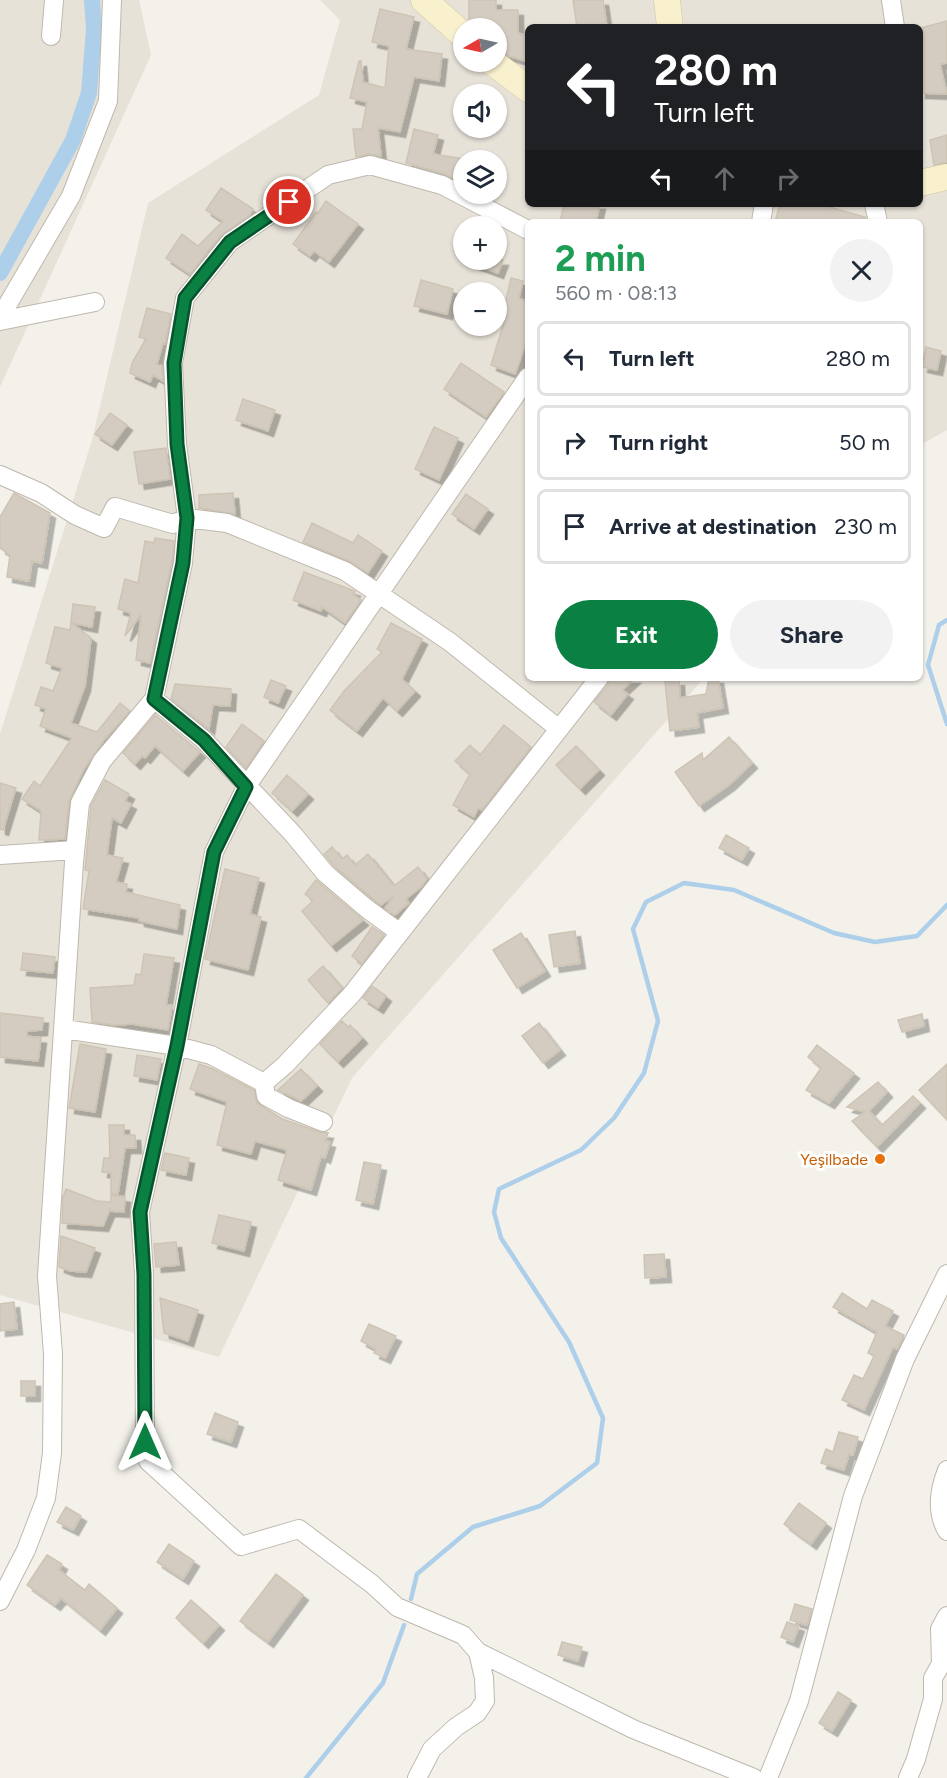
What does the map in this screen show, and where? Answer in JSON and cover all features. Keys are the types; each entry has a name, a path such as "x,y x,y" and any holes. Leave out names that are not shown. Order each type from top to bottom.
{"main road":[{"path":"424,0 453,26"},
{"path":"667,0 670,24"},
{"path":"505,72 525,87"},
{"path":"923,182 947,177"}],"street":[{"path":"51,36 54,0"},
{"path":"0,313 5,309 71,196 108,101 112,0"},
{"path":"891,0 895,24"},
{"path":"0,1601 26,1550 46,1498 52,1453 53,1354 47,1276 80,803 102,761 154,699 183,563 187,518 177,444 174,363 185,298 230,242 328,175 370,165 442,185 525,228"},
{"path":"0,321 94,302"},
{"path":"525,381 246,787 214,852 177,1046 140,1212 144,1274 145,1442 148,1461 241,1546 299,1529 372,1584 397,1607 463,1635 478,1652 633,1729 754,1778"},
{"path":"0,475 41,493 75,515 104,528 115,507 173,524 187,518 227,523 345,571 450,642 559,729"},
{"path":"264,1083 285,1065 352,994 597,681"},
{"path":"154,699 204,740 292,834 325,873 400,933"},
{"path":"0,855 75,850"},
{"path":"64,1029 177,1046 211,1055 264,1083"},
{"path":"264,1083 266,1096 323,1122"},
{"path":"768,1778 799,1701 853,1496 905,1359 947,1274"},
{"path":"947,1470 942,1482 940,1504 947,1531"},
{"path":"908,1778 916,1759 933,1699 933,1678 941,1664 940,1629 947,1616"},
{"path":"417,1778 432,1749 456,1727 477,1713 485,1701 484,1678 478,1652"}],"shaded area":[{"path":"0,0 139,0 151,55 0,387"},
{"path":"320,0 947,0 947,430 923,443 923,219 525,219 525,681 701,681 352,1078 219,1357 0,1295 0,734 92,440 148,203 319,95 340,20"}],"building":[{"path":"469,0 496,0 496,10 518,10 518,33 525,35 525,61 507,55 507,18 469,18"},
{"path":"573,0 603,0 607,24 577,24"},
{"path":"380,9 414,17 406,49 442,54 439,81 414,77 400,132 378,128 381,156 368,154 356,157 353,129 362,129 367,102 350,98 359,61 361,61 363,82 385,88 389,46 372,42"},
{"path":"947,21 947,63 940,64 947,94 923,93 923,27"},
{"path":"414,129 438,135 433,154 453,157 453,178 445,174 406,163"},
{"path":"947,135 947,162 934,165 930,140"},
{"path":"221,188 253,209 249,216 221,235 190,274 166,258 182,234 198,246 223,221 206,210"},
{"path":"326,201 358,224 329,262 314,251 310,256 293,244"},
{"path":"563,207 599,207 597,219 561,219"},
{"path":"779,207 830,207 865,219 776,219"},
{"path":"511,278 523,281 519,298 525,301 525,346 515,374 491,365 500,336 507,336 507,296"},
{"path":"421,280 453,289 447,314 414,306"},
{"path":"147,308 171,314 165,344 163,343 157,364 162,366 163,381 153,375 150,382 130,373 132,363 146,339 139,337"},
{"path":"926,347 941,351 937,370 923,367"},
{"path":"461,363 504,392 486,417 444,389"},
{"path":"243,399 275,410 268,431 236,420"},
{"path":"110,413 127,425 112,445 95,434"},
{"path":"434,427 458,438 439,480 415,469"},
{"path":"166,448 170,479 139,484 134,452"},
{"path":"14,493 50,513 42,563 32,561 29,581 7,577 10,555 0,548 0,517"},
{"path":"233,493 235,514 199,508 199,495"},
{"path":"466,494 488,509 474,529 452,514"},
{"path":"312,523 353,543 358,535 382,551 368,573 349,561 303,542"},
{"path":"155,538 174,541 172,561 150,663 136,660 141,615 125,636 131,613 118,609 125,579 138,583 145,541 154,543"},
{"path":"304,572 355,591 353,594 361,600 345,623 322,607 321,611 293,600"},
{"path":"73,604 95,607 92,627 72,623 91,638 85,686 71,723 97,732 120,703 130,711 103,741 84,769 69,801 65,839 39,840 41,811 22,799 34,781 40,786 72,738 40,726 46,709 35,705 41,687 53,691 62,668 46,663 55,627 70,630"},
{"path":"391,623 422,639 402,679 415,691 397,711 383,698 357,731 330,710 344,691 382,652 377,649"},
{"path":"271,680 286,686 278,703 264,697"},
{"path":"609,681 632,681 622,690 628,694 611,715 594,702"},
{"path":"665,681 679,681 680,698 706,694 708,681 718,681 723,708 697,713 699,727 670,731"},
{"path":"175,684 231,689 230,706 213,705 209,729 171,699"},
{"path":"155,715 200,752 183,771 155,746 145,758 142,756 135,764 123,753"},
{"path":"242,724 264,741 246,768 226,747"},
{"path":"504,725 531,747 482,810 478,808 474,817 453,805 470,774 455,761 470,745 480,755"},
{"path":"729,737 752,763 729,785 699,806 675,772 702,753 703,760"},
{"path":"576,746 599,770 580,789 556,765"},
{"path":"287,775 308,794 292,811 272,793"},
{"path":"105,780 129,794 125,801 131,804 121,823 112,818 107,855 123,858 116,882 127,884 126,892 180,905 177,929 139,921 139,918 83,909 89,871 85,870 91,806"},
{"path":"0,783 16,788 3,830 0,829"},
{"path":"726,835 749,848 742,860 719,848"},
{"path":"332,847 342,859 347,855 355,865 368,854 394,886 418,867 427,879 406,899 409,903 395,915 385,908 394,896 381,905 373,899 333,865 324,854"},
{"path":"225,869 259,878 250,914 261,917 248,970 205,959"},
{"path":"316,880 363,920 331,946 302,911 313,901 305,894"},
{"path":"372,927 384,935 362,964 352,956"},
{"path":"575,931 580,963 554,967 549,935"},
{"path":"521,933 545,971 517,988 493,950"},
{"path":"23,953 55,957 53,973 21,970"},
{"path":"144,954 174,958 166,1005 172,1005 168,1030 132,1024 115,1025 92,1022 90,988 134,985 136,974 141,975"},
{"path":"323,966 342,988 328,1003 308,980"},
{"path":"372,986 386,996 378,1008 363,998"},
{"path":"0,1013 43,1018 42,1030 27,1031 27,1036 41,1038 38,1061 0,1057"},
{"path":"922,1014 924,1026 902,1032 898,1020"},
{"path":"342,1021 348,1027 350,1025 362,1038 338,1062 320,1044"},
{"path":"539,1023 560,1050 543,1063 522,1036"},
{"path":"80,1044 106,1049 95,1112 69,1108"},
{"path":"817,1045 854,1073 829,1103 806,1090 821,1068 808,1057"},
{"path":"137,1055 161,1059 157,1080 134,1076"},
{"path":"199,1064 254,1090 257,1103 282,1119 328,1133 325,1141 330,1142 325,1158 321,1156 311,1190 278,1180 287,1150 255,1141 251,1154 217,1145 227,1102 190,1089"},
{"path":"947,1064 947,1120 919,1090"},
{"path":"301,1069 317,1086 301,1101 278,1090"},
{"path":"878,1082 887,1092 869,1111 882,1125 913,1096 920,1103 877,1147 852,1121 865,1112 847,1107"},
{"path":"109,1125 124,1125 124,1135 135,1135 136,1148 125,1148 118,1194 111,1194 111,1173 102,1172 104,1158 110,1158"},
{"path":"165,1153 189,1158 186,1175 161,1170"},
{"path":"364,1162 381,1165 373,1204 356,1200"},
{"path":"66,1189 97,1201 111,1202 111,1195 125,1197 124,1212 110,1211 111,1207 103,1226 62,1223 63,1197"},
{"path":"219,1215 251,1222 244,1251 212,1243"},
{"path":"61,1236 95,1248 86,1272 70,1271 59,1267"},
{"path":"176,1242 179,1265 156,1267 154,1244"},
{"path":"664,1254 666,1277 645,1278 644,1255"},
{"path":"842,1293 867,1309 872,1300 893,1311 885,1326 904,1335 897,1349 893,1347 864,1410 842,1400 854,1375 863,1379 874,1356 868,1353 877,1332 833,1307"},
{"path":"160,1298 198,1310 188,1341 164,1333"},
{"path":"14,1302 17,1329 0,1331 0,1304"},
{"path":"369,1324 396,1336 385,1358 374,1353 376,1349 361,1341"},
{"path":"21,1381 35,1381 35,1396 21,1396"},
{"path":"215,1413 238,1422 231,1442 207,1434"},
{"path":"839,1432 858,1437 853,1455 849,1454 844,1470 821,1463 826,1449 833,1452"},
{"path":"799,1503 826,1523 811,1544 784,1524"},
{"path":"66,1507 81,1516 73,1530 57,1522"},
{"path":"169,1544 194,1561 183,1579 157,1562"},
{"path":"47,1555 62,1564 59,1570 85,1590 89,1584 117,1608 100,1630 61,1598 55,1605 27,1585"},
{"path":"276,1574 303,1595 268,1642 240,1621"},
{"path":"191,1600 219,1625 203,1643 176,1618"},
{"path":"795,1604 812,1609 807,1625 790,1620"},
{"path":"787,1622 799,1626 793,1642 781,1637"},
{"path":"562,1642 582,1647 578,1661 558,1655"},
{"path":"838,1692 851,1700 832,1731 819,1723"}],"waterway":[{"path":"0,273 73,140 89,93 94,29 92,0"},
{"path":"947,620 939,625 928,665 947,724"},
{"path":"411,1599 417,1574 473,1527 540,1506 597,1463 603,1418 569,1342 501,1238 494,1212 499,1189 581,1150 614,1118 644,1073 658,1021 633,929 646,902 684,883 734,890 834,933 875,942 917,936 947,905"},
{"path":"306,1778 383,1683 404,1625"}],"place":[{"name":"Yeşilbade","path":"880,1159"}],"route":[{"path":"145,1442 144,1274 140,1212 177,1046 214,852 246,787 204,740 154,699 183,563 187,518 177,444 174,363 185,298 230,242 289,202"}]}
